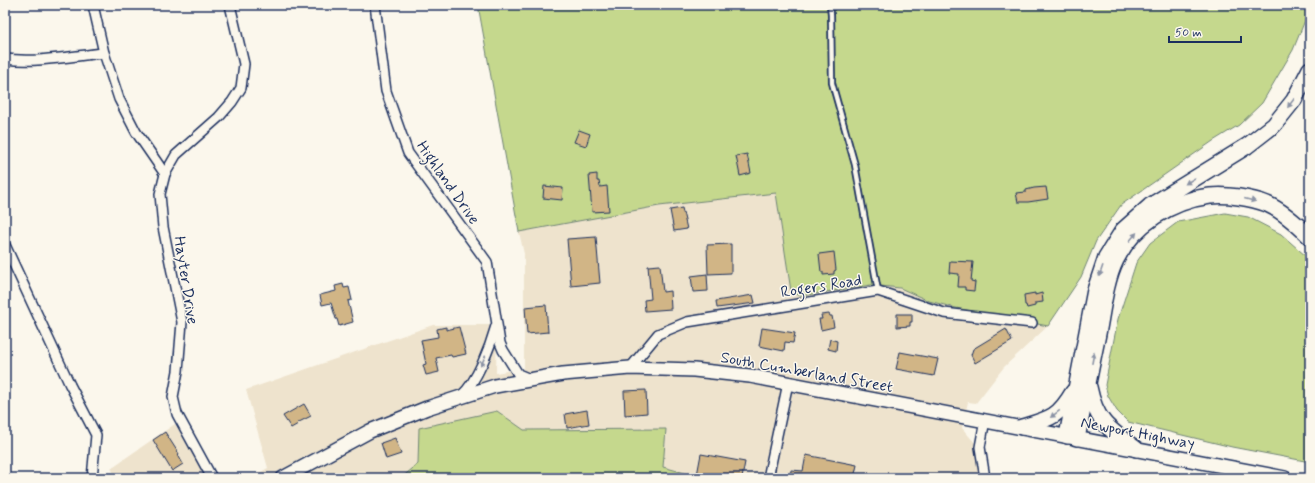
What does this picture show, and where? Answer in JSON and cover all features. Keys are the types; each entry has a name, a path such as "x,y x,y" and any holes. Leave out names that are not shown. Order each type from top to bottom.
{"highway":[{"path":"1072,437 1082,384 1094,290 1106,257 1123,230 1150,206 1247,146 1274,125 1294,100 1310,68"},
{"path":"1022,427 1044,421 1056,415 1082,384 1107,287 1116,260 1132,236 1150,220 1170,208 1194,198 1220,195 1267,204 1290,218 1310,237"},
{"path":"1082,384 1092,401 1097,414 1108,428 1136,449"}],"main road":[{"name":"South Cumberland Street","path":"284,478 370,431 427,408 460,397 495,386 563,374 630,368 724,373 750,376 984,420"},
{"name":"Newport Highway","path":"984,420 1285,478"}],"street":[{"path":"93,5 104,53 119,99 136,132 165,174"},
{"name":"Hayter Drive","path":"212,478 177,414 173,397 178,371 182,322 163,227 160,194 165,174 176,155 219,116 232,102 241,88 244,64 230,5"},
{"name":"Highland Drive","path":"375,5 386,91 408,153 487,262 500,343 514,369 522,376 532,380"},
{"path":"5,58 15,60 33,60 104,53"},
{"path":"5,245 70,385 96,435 92,478"},
{"name":"Rogers Road","path":"630,368 658,334 687,322 878,291 944,313 1032,324"},
{"path":"460,397 465,393 476,374 489,347 497,325"},
{"path":"768,478 788,382"},
{"path":"984,420 980,447 985,478"}],"lane":[{"path":"830,5 832,15 832,84 855,165 878,291"}],"shaded area":[{"path":"776,193 791,291 799,296 871,285 900,288 929,301 956,308 1048,326 1004,367 976,403 968,402 962,428 975,443 982,478 703,478 663,467 666,429 524,430 497,411 418,464 401,478 250,478 268,468 246,390 433,325 497,325 496,373 524,368 524,254 519,232 659,206"},
{"path":"175,424 209,478 116,478 111,468"}],"green space":[{"path":"478,5 1310,5 1310,8 1293,50 1262,103 1239,125 1213,141 1121,205 1096,241 1081,277 1048,326 956,308 929,301 900,288 871,285 800,296 791,291 776,193 659,206 519,232"},
{"path":"1225,213 1248,217 1281,234 1310,261 1310,462 1232,447 1128,422 1117,411 1108,396 1105,385 1118,319 1136,263 1150,243 1178,222"},
{"path":"497,411 524,430 666,429 663,467 703,478 401,478 418,464 419,428"}],"building":[{"path":"579,130 590,134 586,146 574,142"},
{"path":"747,154 751,173 740,176 736,156"},
{"path":"597,174 597,181 599,181 600,187 607,186 609,211 592,212 589,175"},
{"path":"544,186 563,188 562,200 543,198"},
{"path":"1046,187 1048,199 1018,202 1016,193 1026,192 1026,190 1034,188"},
{"path":"682,208 687,229 674,231 670,210"},
{"path":"596,237 600,283 571,286 567,239"},
{"path":"731,244 731,273 708,274 707,245"},
{"path":"834,252 836,270 834,271 834,274 823,275 823,272 821,272 819,254"},
{"path":"950,261 973,262 971,281 975,282 974,291 965,290 965,287 958,287 959,274 949,273"},
{"path":"660,265 663,292 670,291 671,309 645,311 644,300 651,299 648,266"},
{"path":"707,274 708,291 693,292 691,276"},
{"path":"343,284 344,288 349,287 352,300 348,301 353,322 339,326 331,303 322,305 320,295 336,291 335,286"},
{"path":"1035,293 1035,295 1042,293 1043,302 1035,303 1035,306 1027,308 1025,305 1024,295"},
{"path":"753,295 755,303 717,308 716,301"},
{"path":"546,305 548,332 527,334 525,307"},
{"path":"829,314 832,316 834,327 821,330 819,319 822,319 821,315"},
{"path":"897,314 912,314 912,322 910,322 910,326 897,327"},
{"path":"446,327 446,330 459,327 466,354 436,358 439,372 426,375 423,365 426,364 421,340 438,337 437,329"},
{"path":"762,328 795,333 793,343 785,342 784,351 759,346"},
{"path":"1006,329 1012,341 975,363 971,355 973,349"},
{"path":"830,339 837,341 836,351 828,349"},
{"path":"900,352 938,359 934,376 896,369"},
{"path":"646,390 647,413 625,415 624,391"},
{"path":"304,404 311,416 297,423 298,424 291,428 283,416"},
{"path":"587,410 589,424 567,428 565,414"},
{"path":"165,432 179,454 178,455 183,464 172,471 153,440"},
{"path":"395,438 401,454 386,459 381,443"},
{"path":"701,454 745,462 742,478 713,478 697,475"},
{"path":"806,455 857,465 854,478 790,478 791,470 803,471"}]}
